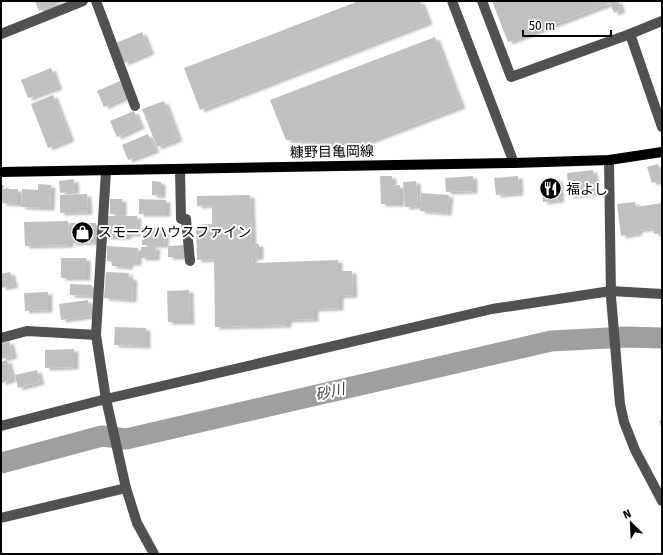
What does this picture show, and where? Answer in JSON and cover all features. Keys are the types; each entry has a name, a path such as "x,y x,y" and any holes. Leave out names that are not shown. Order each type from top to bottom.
{"main road":[{"name":"糠野目亀岡線","path":"1,172 514,163 609,160 662,152"}],"street":[{"path":"1,34 83,1"},
{"path":"96,1 135,106"},
{"path":"452,1 514,163"},
{"path":"482,1 510,77 662,21"},
{"path":"630,34 662,126"},
{"path":"609,160 611,294 618,376 624,422 635,450 662,501"},
{"path":"180,169 181,219 186,219 190,261"},
{"path":"106,171 96,334 106,402 125,486 137,523 154,554"},
{"path":"1,426 492,309 611,294 662,294"},
{"path":"1,338 27,331 96,334"},
{"path":"1,518 125,486"}],"building":[{"path":"35,1 64,1 39,11"},
{"path":"359,1 420,1 428,22 200,110 184,68"},
{"path":"492,1 618,1 621,10 614,13 610,3 508,42"},
{"path":"142,32 150,52 124,63 116,43"},
{"path":"435,37 461,106 356,146 286,140 270,100"},
{"path":"51,68 58,87 28,98 21,80"},
{"path":"120,81 127,96 104,107 97,91"},
{"path":"53,95 70,139 48,148 31,104"},
{"path":"164,101 178,139 157,147 142,109"},
{"path":"134,111 140,126 117,137 110,121"},
{"path":"148,134 155,150 128,160 122,145"},
{"path":"658,164 662,180 652,183 647,167"},
{"path":"593,170 595,193 569,196 567,173"},
{"path":"380,176 392,176 392,186 400,185 400,204 381,204"},
{"path":"473,176 473,191 446,192 445,178"},
{"path":"518,176 519,193 496,195 494,178"},
{"path":"74,179 75,191 60,193 59,181"},
{"path":"558,179 560,200 543,202 541,181"},
{"path":"152,181 161,182 161,196 152,195"},
{"path":"416,181 418,206 405,207 403,182"},
{"path":"38,184 51,185 50,208 21,207 22,189 38,190"},
{"path":"1,185 4,185 3,189 18,189 18,204 1,203"},
{"path":"421,193 449,195 447,213 420,211"},
{"path":"87,194 88,212 60,213 60,195"},
{"path":"250,195 252,244 259,244 259,257 252,258 253,263 338,260 338,271 352,271 353,295 339,296 339,308 314,309 314,319 287,320 287,325 215,327 214,259 197,260 196,225 212,224 212,205 197,206 197,196"},
{"path":"110,199 122,199 122,214 110,214"},
{"path":"139,199 166,200 166,214 139,214"},
{"path":"635,202 636,207 662,203 662,233 654,234 653,228 637,230 638,233 621,236 617,204"},
{"path":"107,216 137,216 136,234 127,234 127,237 107,237"},
{"path":"68,221 69,245 25,246 24,222"},
{"path":"71,223 96,223 96,242 71,243"},
{"path":"142,228 165,229 164,245 142,245"},
{"path":"186,245 186,257 168,257 168,246"},
{"path":"107,246 138,248 137,263 129,263 128,267 112,266 112,262 107,261"},
{"path":"141,247 156,247 155,258 141,258"},
{"path":"61,258 86,258 86,278 61,278"},
{"path":"10,272 14,285 1,288 1,274"},
{"path":"106,272 129,273 128,277 133,278 132,300 104,298"},
{"path":"70,284 92,285 91,296 70,295"},
{"path":"189,290 190,322 168,322 167,291"},
{"path":"48,292 48,310 25,311 24,293"},
{"path":"88,300 91,316 61,320 59,304"},
{"path":"115,327 146,328 146,346 114,345"},
{"path":"9,341 13,356 1,359 1,344"},
{"path":"74,349 74,367 45,368 45,350"},
{"path":"7,360 12,379 1,383 1,362"},
{"path":"37,370 40,382 18,388 15,375"},
{"path":"662,420 662,429 659,421"}],"waterway":[{"name":"砂川","path":"1,463 102,436 126,439 551,341 627,337 662,338"}],"place":[{"name":"福よし","path":"551,189"},
{"name":"スモークハウスファイン","path":"82,232"}]}
